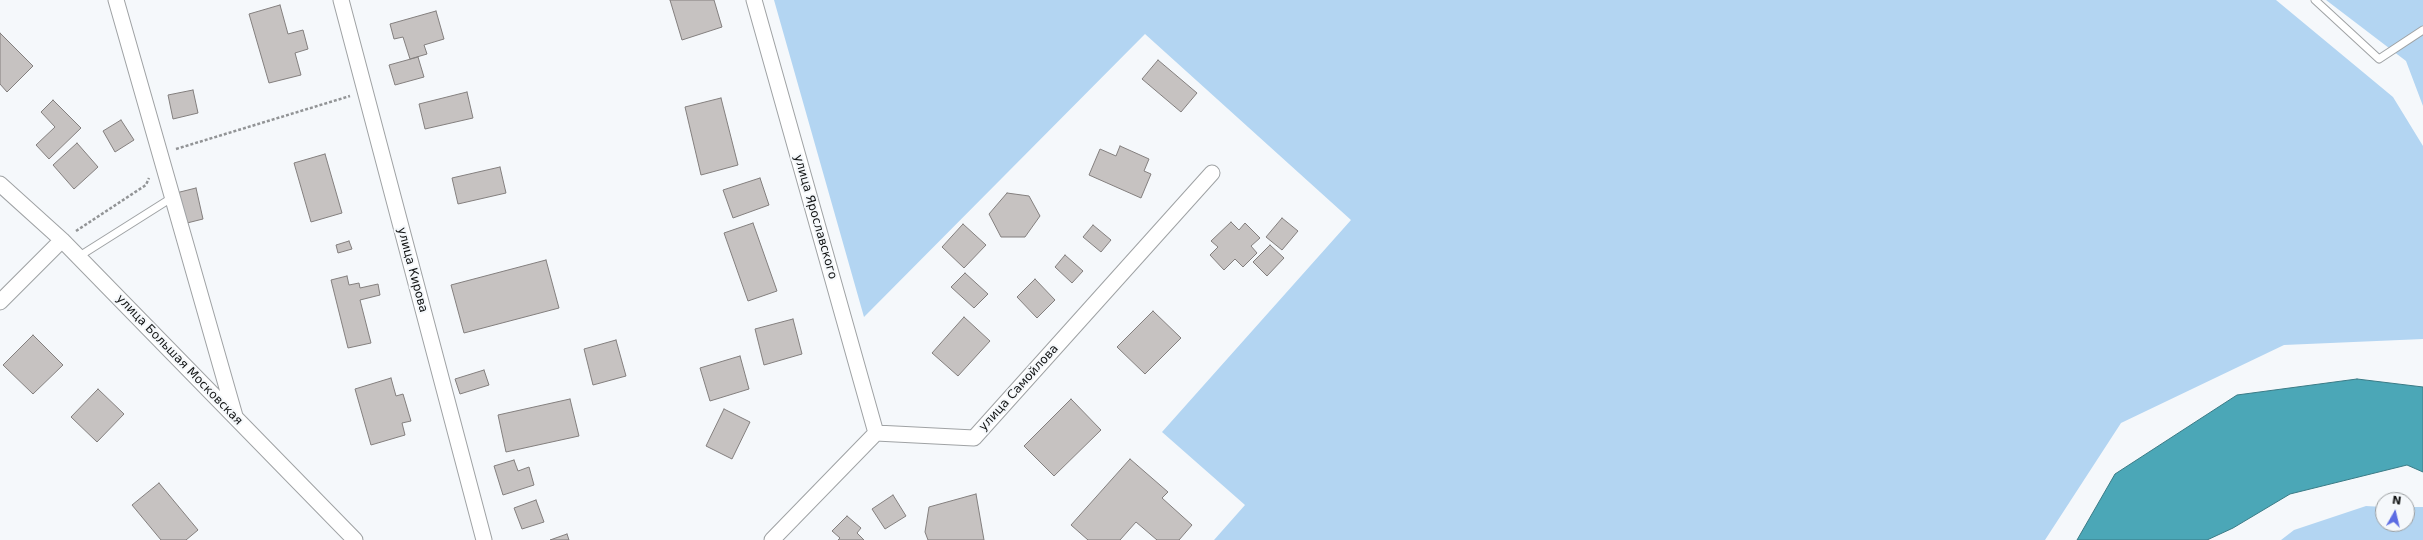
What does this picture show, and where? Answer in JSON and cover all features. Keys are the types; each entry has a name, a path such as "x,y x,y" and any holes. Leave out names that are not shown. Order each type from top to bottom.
{"street":[{"path":"116,0 236,419"},
{"name":"улица Кирова","path":"341,0 484,540"},
{"name":"улица Ярославского","path":"754,0 876,433"},
{"name":"улица Самойлова","path":"876,433 974,438 1212,173"},
{"name":"улица Большая Московская","path":"0,184 62,240 355,540"},
{"path":"0,302 62,240"},
{"path":"772,540 876,433"}],"lane":[{"path":"2315,0 2379,59 2423,30"},
{"path":"78,257 172,197"}],"path":[{"path":"62,240 146,185 160,154 365,92"}],"shaded area":[{"path":"774,0 2276,0 2393,97 2423,146 2423,339 2284,345 2121,423 2045,540 1214,540 1245,505 1162,432 1351,220 1145,34 864,317"},
{"path":"2326,0 2423,0 2423,106 2406,61"},
{"path":"2357,379 2423,387 2423,472 2407,465 2290,494 2233,528 2207,540 2077,540 2115,474 2237,395"},
{"path":"2366,506 2375,507 2375,532 2415,532 2415,507 2423,507 2423,540 2281,540 2294,530"}],"building":[{"path":"670,0 714,0 722,27 682,40"},
{"path":"280,5 288,34 303,30 308,49 295,53 301,75 269,83 249,14"},
{"path":"436,11 444,39 424,45 427,54 410,59 403,37 394,39 390,24"},
{"path":"0,33 33,66 7,92 0,84"},
{"path":"418,57 424,77 395,85 389,65"},
{"path":"1158,60 1197,93 1181,112 1142,79"},
{"path":"193,90 198,113 173,119 168,95"},
{"path":"467,92 473,118 425,129 419,104"},
{"path":"721,98 738,165 701,175 685,107"},
{"path":"53,100 81,128 49,159 36,145 55,127 41,112"},
{"path":"121,120 134,140 115,152 103,131"},
{"path":"77,143 98,167 74,189 53,165"},
{"path":"1120,146 1149,159 1144,171 1151,174 1141,198 1089,175 1100,149 1116,156"},
{"path":"325,154 342,213 311,222 294,163"},
{"path":"500,167 506,193 458,204 452,178"},
{"path":"760,178 769,205 733,218 723,190"},
{"path":"196,188 203,219 183,224 176,193"},
{"path":"1007,193 1029,196 1040,216 1025,237 1001,237 989,214"},
{"path":"1282,218 1298,231 1282,250 1266,237"},
{"path":"1231,222 1239,230 1245,223 1260,238 1251,246 1257,253 1243,267 1235,259 1224,270 1210,255 1218,247 1211,241"},
{"path":"753,223 777,291 748,301 724,233"},
{"path":"963,224 986,245 964,268 942,247"},
{"path":"1093,225 1111,240 1101,252 1083,237"},
{"path":"349,241 352,249 338,253 336,245"},
{"path":"1270,245 1284,258 1267,276 1253,262"},
{"path":"1065,255 1083,271 1072,283 1055,267"},
{"path":"546,260 559,308 464,333 451,285"},
{"path":"965,273 988,294 974,308 951,287"},
{"path":"347,276 349,285 359,283 360,288 378,284 380,295 360,300 371,343 348,348 331,280"},
{"path":"1035,279 1055,300 1037,318 1017,297"},
{"path":"1153,311 1181,338 1145,374 1117,347"},
{"path":"964,317 990,341 958,376 932,353"},
{"path":"793,319 802,354 764,365 755,329"},
{"path":"33,335 63,365 33,394 3,365"},
{"path":"616,340 626,376 593,385 584,349"},
{"path":"740,356 749,389 710,401 700,368"},
{"path":"484,370 489,385 460,394 455,379"},
{"path":"391,378 396,396 403,394 411,421 402,423 405,435 371,445 355,389"},
{"path":"98,389 124,414 97,442 71,417"},
{"path":"570,399 579,436 506,452 498,415"},
{"path":"1071,399 1101,430 1054,476 1024,446"},
{"path":"724,409 750,422 732,459 706,446"},
{"path":"1130,459 1168,492 1162,498 1192,525 1179,540 1157,540 1136,522 1120,540 1088,540 1071,525"},
{"path":"514,460 518,471 529,467 534,485 503,495 494,466"},
{"path":"159,483 198,530 186,540 161,540 132,505"},
{"path":"976,494 984,540 928,540 925,532 929,507"},
{"path":"893,495 906,516 885,529 872,509"},
{"path":"536,500 544,522 522,529 514,508"},
{"path":"847,516 861,528 857,533 864,540 838,540 840,538 832,531"},
{"path":"567,534 569,540 550,540"}]}
